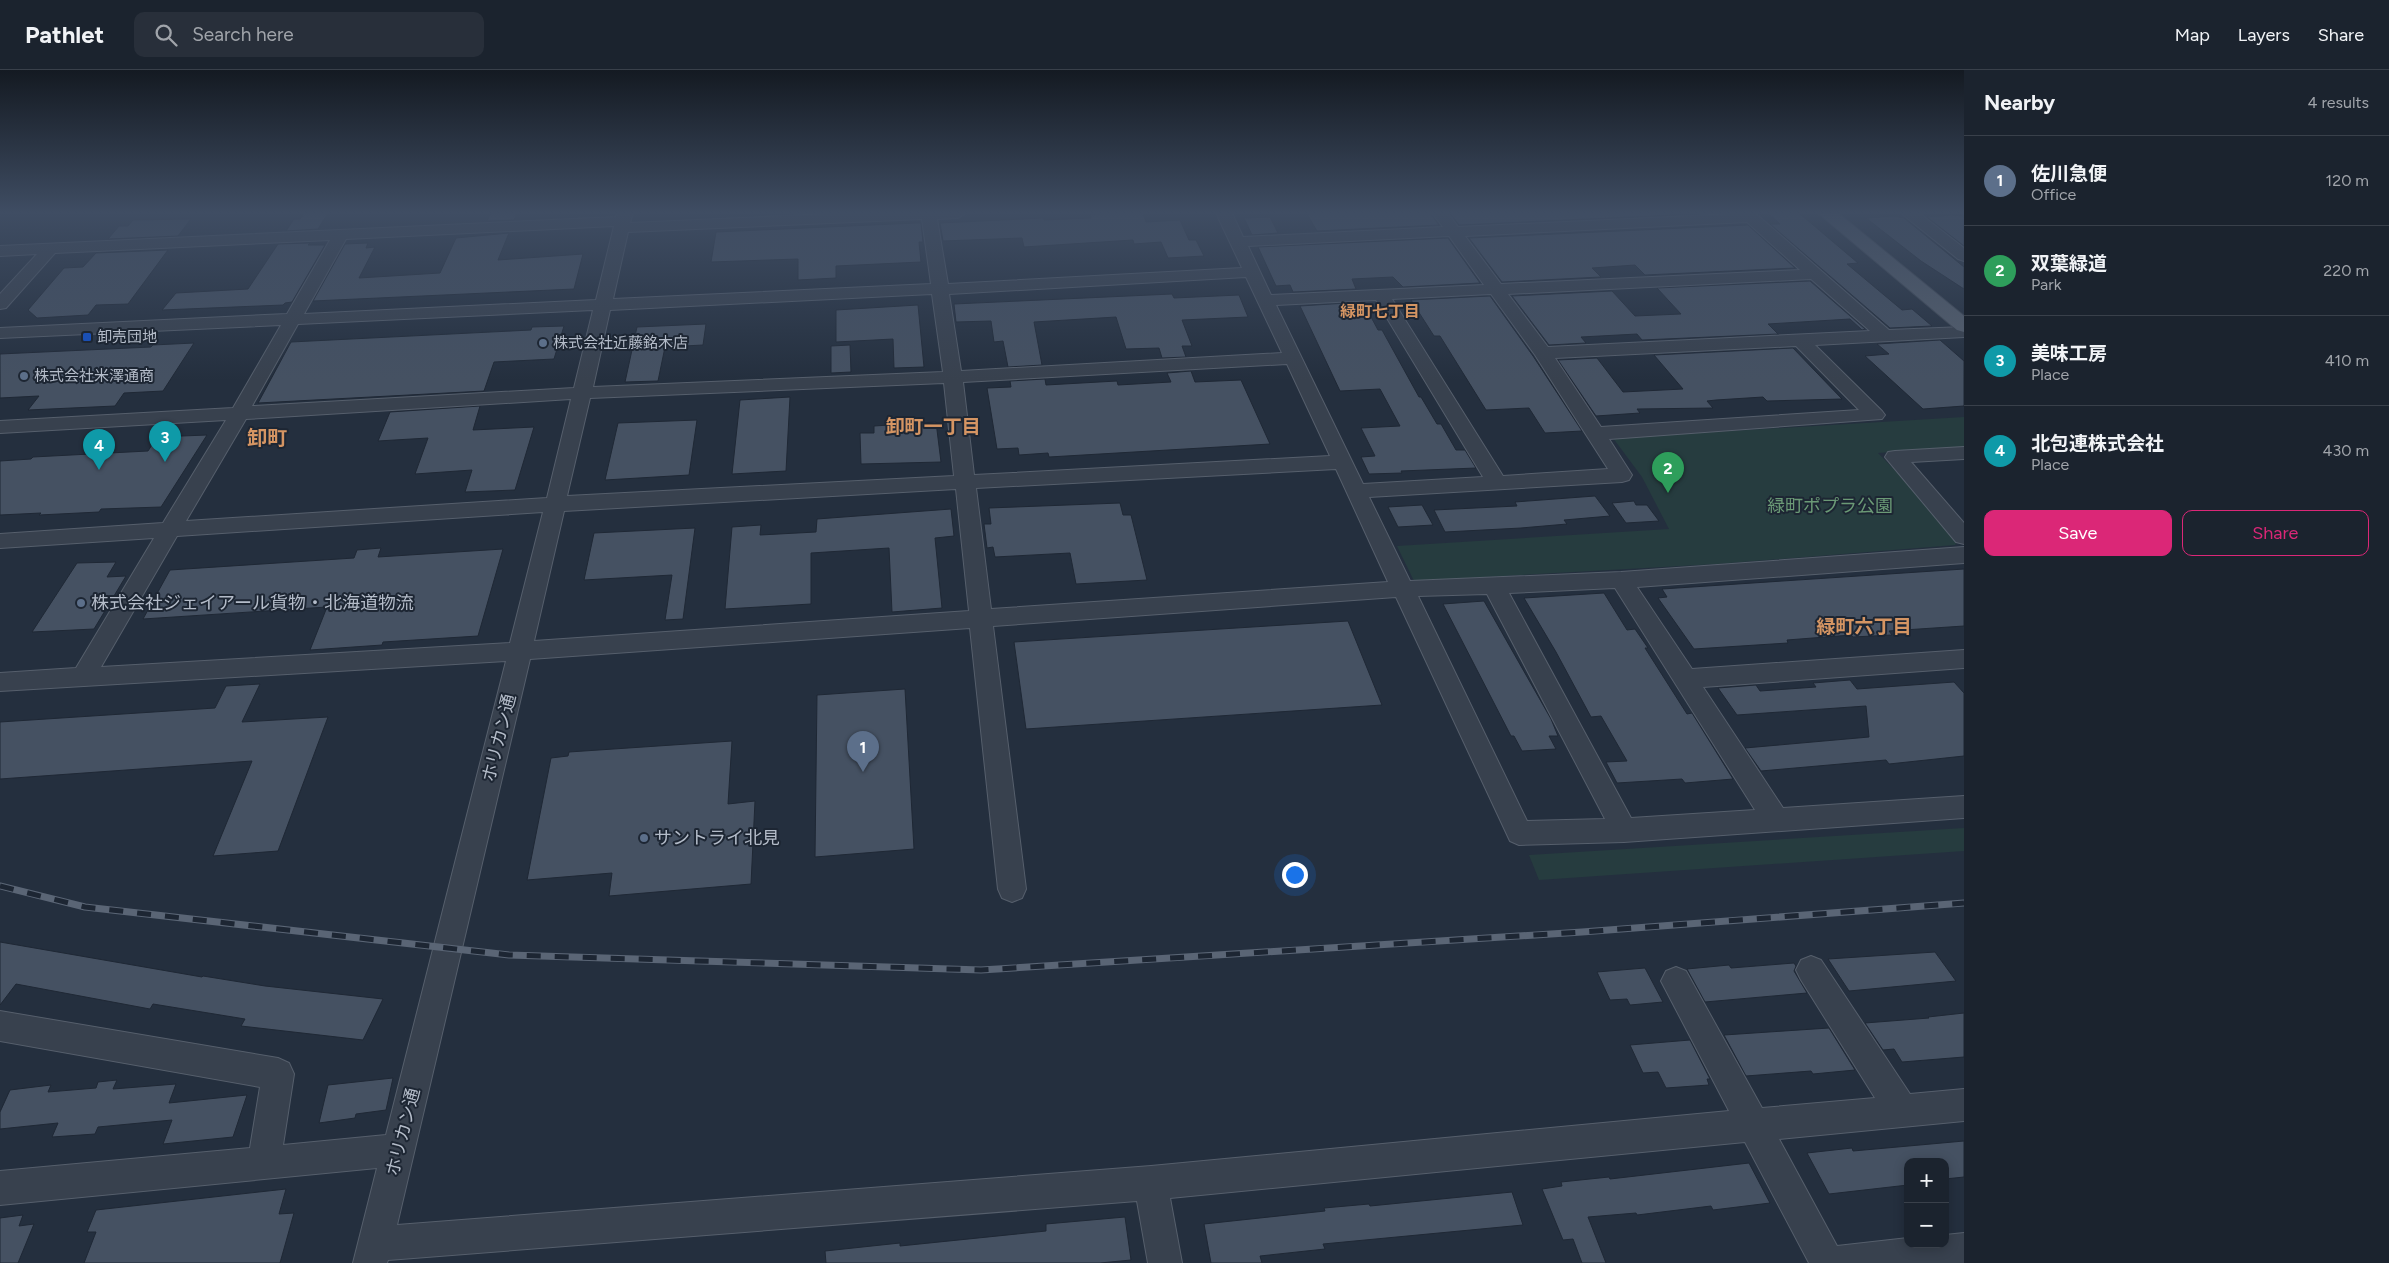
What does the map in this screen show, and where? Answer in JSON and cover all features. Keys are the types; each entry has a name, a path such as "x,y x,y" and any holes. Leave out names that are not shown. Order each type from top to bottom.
{"main road":[{"path":"1894,269 1964,326"}],"street":[{"path":"0,304 32,269"},
{"path":"83,677 167,531 238,415 321,269"},
{"name":"ホリカン通","path":"373,1254 613,269"},
{"path":"938,269 966,484 1012,889"},
{"path":"1250,269 1519,833 1624,830 1964,807"},
{"path":"1357,491 1622,475 1543,353 1480,269"},
{"path":"1809,269 1884,335"},
{"path":"0,333 941,289 1252,272"},
{"path":"1266,300 1815,274"},
{"path":"1381,295 1497,483"},
{"path":"1543,353 1964,332"},
{"path":"1595,434 1875,415 1801,341"},
{"path":"0,427 238,415 582,393 953,377 1293,358"},
{"path":"1964,452 1895,457 1964,537"},
{"path":"0,541 556,504 966,484 1343,462"},
{"path":"0,682 520,651 1402,589 1622,580 1964,555"},
{"path":"1622,580 1777,821"},
{"path":"1494,586 1624,830"},
{"path":"1686,679 1964,659"},
{"path":"1812,970 1902,1111"},
{"path":"1676,981 1828,1263"},
{"path":"0,1026 278,1074 264,1162"},
{"path":"373,1254 1964,1106"},
{"path":"0,1188 399,1150"},
{"path":"1151,1183 1165,1263"},
{"path":"1836,1263 1964,1250"}],"green space":[{"name":"緑町ポプラ公園","path":"1964,417 1964,447 1878,453 1961,537 1955,545 1717,564 1414,581 1397,546 1669,529 1642,477 1613,438"},
{"path":"1964,828 1964,851 1539,880 1529,855"}],"building":[{"path":"63,269 154,269 128,304 96,305 88,315 37,318 28,310"},
{"path":"262,269 311,269 292,302 283,305 162,310 176,293 248,289"},
{"path":"331,269 364,269 359,278 440,273 442,269 579,269 574,289 313,301"},
{"path":"798,269 836,269 836,278 798,280"},
{"path":"1268,269 1470,269 1480,283 1403,287 1393,277 1352,279 1356,289 1293,292 1290,285 1276,286"},
{"path":"1492,269 1593,269 1601,277 1502,282"},
{"path":"1639,269 1781,269 1645,275"},
{"path":"1822,269 1853,269 1902,310 1912,309 1932,326 1890,328"},
{"path":"1933,269 1964,269 1964,289"},
{"path":"1810,281 1865,329 1862,330 1850,319 1768,324 1778,334 1642,340 1637,334 1581,337 1586,343 1549,345 1512,296 1612,291 1635,316 1681,314 1657,288"},
{"path":"1172,294 1174,298 1239,295 1248,317 1182,320 1192,346 1182,346 1186,357 1162,358 1159,348 1126,349 1116,317 1034,322 1042,365 1008,367 1003,341 994,342 991,321 956,322 954,304"},
{"path":"1490,296 1533,356 1582,431 1545,433 1529,408 1486,410 1440,336 1434,336 1411,300"},
{"path":"1363,302 1378,330 1382,330 1419,397 1421,397 1437,424 1441,424 1456,450 1465,450 1476,468 1369,474 1361,457 1375,456 1361,428 1400,426 1380,389 1340,391 1300,306"},
{"path":"918,305 924,367 894,368 893,339 836,342 836,310"},
{"path":"706,324 703,345 665,347 658,381 625,382 637,327"},
{"path":"564,326 554,359 494,362 484,391 258,403 291,342 531,330 532,327"},
{"path":"1940,340 1964,361 1964,406 1923,409 1865,356 1889,354 1877,344"},
{"path":"194,343 163,391 124,393 115,406 28,410 39,396 0,398 0,354 151,347 153,345"},
{"path":"850,345 851,372 831,373 831,346"},
{"path":"1793,348 1842,399 1767,401 1763,397 1716,400 1707,401 1713,408 1637,409 1640,413 1596,416 1558,360 1597,358 1623,392 1683,389 1654,355"},
{"path":"1191,371 1195,382 1241,380 1270,444 1049,457 1048,453 1019,455 1018,448 997,449 987,388 1011,387 1010,381 1045,379 1046,385 1117,381 1118,385 1171,382 1167,373"},
{"path":"790,397 786,471 732,474 740,400"},
{"path":"480,406 473,430 534,427 515,490 465,492 472,470 415,474 428,438 378,441 390,412"},
{"path":"697,420 689,475 605,480 618,423"},
{"path":"936,422 941,462 861,464 860,433 874,433 874,426"},
{"path":"207,435 161,507 101,509 99,512 39,515 41,513 0,515 0,461 31,459 33,457 148,451 157,437"},
{"path":"1595,496 1610,516 1564,520 1567,524 1521,528 1445,532 1434,510 1517,506 1515,502"},
{"path":"1634,501 1636,505 1647,505 1659,521 1626,523 1612,503"},
{"path":"1120,503 1123,515 1131,515 1147,580 1076,584 1070,553 995,557 993,547 987,548 984,524 991,524 989,508"},
{"path":"1422,505 1433,525 1398,527 1388,507"},
{"path":"951,509 954,536 935,538 942,608 892,612 889,548 811,553 811,604 725,609 732,527 761,525 760,535 816,532 817,519"},
{"path":"695,528 683,619 665,620 672,575 584,580 594,533"},
{"path":"381,548 378,557 503,549 478,636 383,642 382,645 310,650 327,607 143,619 170,570 354,558 357,550"},
{"name":"株式会社ジェイアール貨物・北海道物流","path":"116,562 107,577 126,576 94,629 32,632 77,563"},
{"path":"1964,569 1964,626 1889,631 1892,635 1853,637 1851,635 1787,640 1788,643 1694,649 1658,598 1667,597 1662,589"},
{"path":"1604,593 1627,630 1635,629 1687,714 1692,713 1733,779 1685,783 1682,779 1617,783 1606,762 1627,761 1601,716 1591,717 1524,598"},
{"path":"1484,601 1551,719 1558,736 1549,736 1556,749 1522,751 1514,736 1511,736 1443,604"},
{"path":"1348,621 1382,705 1026,729 1014,642"},
{"path":"1850,680 1857,689 1954,682 1964,693 1964,756 1889,764 1886,760 1761,771 1745,748 1869,737 1866,706 1737,715 1718,688 1756,685 1760,691 1816,687 1813,683"},
{"path":"260,684 242,722 328,717 278,851 213,856 252,761 0,779 0,722 215,708 226,686"},
{"path":"905,689 914,849 815,857 817,695"},
{"name":"サントライ北見","path":"732,741 728,804 755,801 751,884 609,896 612,873 527,880 551,758 568,756 569,752"},
{"path":"0,942 202,977 383,999 363,1040 241,1026 245,1019 153,1004 150,1009 16,984 0,1005"},
{"path":"1935,952 1956,981 1849,991 1828,959"},
{"path":"1794,963 1796,966 1794,971 1807,993 1705,1002 1687,969 1729,965 1731,968"},
{"path":"1645,968 1663,1002 1630,1005 1627,999 1610,1000 1597,972"},
{"path":"1964,1013 1964,1057 1902,1062 1894,1049 1883,1050 1865,1023 1929,1018"},
{"path":"1829,1028 1855,1070 1813,1074 1811,1071 1746,1076 1724,1035"},
{"path":"1690,1040 1710,1079 1707,1079 1709,1085 1666,1088 1658,1072 1643,1073 1630,1045"},
{"path":"393,1078 386,1110 356,1114 355,1118 319,1123 328,1085"},
{"path":"117,1080 113,1089 176,1084 169,1103 247,1095 233,1137 163,1144 172,1120 98,1127 95,1134 52,1137 58,1123 0,1129 0,1112 10,1090 51,1085 48,1092 96,1088 98,1082"},
{"path":"1964,1141 1964,1177 1949,1179 1949,1158 1904,1158 1904,1185 1829,1194 1807,1153 1852,1148 1853,1151"},
{"path":"1749,1163 1770,1203 1713,1210 1711,1206 1637,1215 1636,1213 1588,1217 1606,1263 1582,1263 1573,1239 1563,1240 1542,1189 1562,1186 1561,1182 1609,1177 1610,1179"},
{"path":"286,1189 279,1214 294,1213 280,1263 84,1263 96,1232 87,1232 96,1210"},
{"path":"1512,1192 1523,1225 1323,1244 1325,1249 1260,1256 1262,1263 1211,1263 1204,1224 1325,1211 1324,1208 1369,1204 1370,1206"},
{"path":"23,1215 19,1226 34,1224 18,1263 0,1263 0,1218"},
{"path":"1125,1217 1131,1260 1100,1263 826,1263 825,1251 900,1243 900,1246 1046,1231 1046,1224"}],"railway":[{"path":"0,886 85,907 509,955 981,970 1582,932 1964,903"}],"place":[{"name":"卸売団地","path":"87,337"},
{"name":"株式会社近藤銘木店","path":"543,343"},
{"name":"株式会社米澤通商","path":"24,376"},
{"name":"美味工房","path":"165,462"},
{"name":"北包連株式会社","path":"99,470"},
{"name":"双葉緑道","path":"1668,493"},
{"name":"株式会社ジェイアール貨物・北海道物流","path":"81,603"},
{"name":"佐川急便","path":"863,772"},
{"name":"サントライ北見","path":"644,838"}],"district":[{"name":"緑町七丁目","path":"1380,311"},
{"name":"卸町一丁目","path":"933,426"},
{"name":"卸町","path":"267,438"},
{"name":"緑町六丁目","path":"1864,626"}]}
